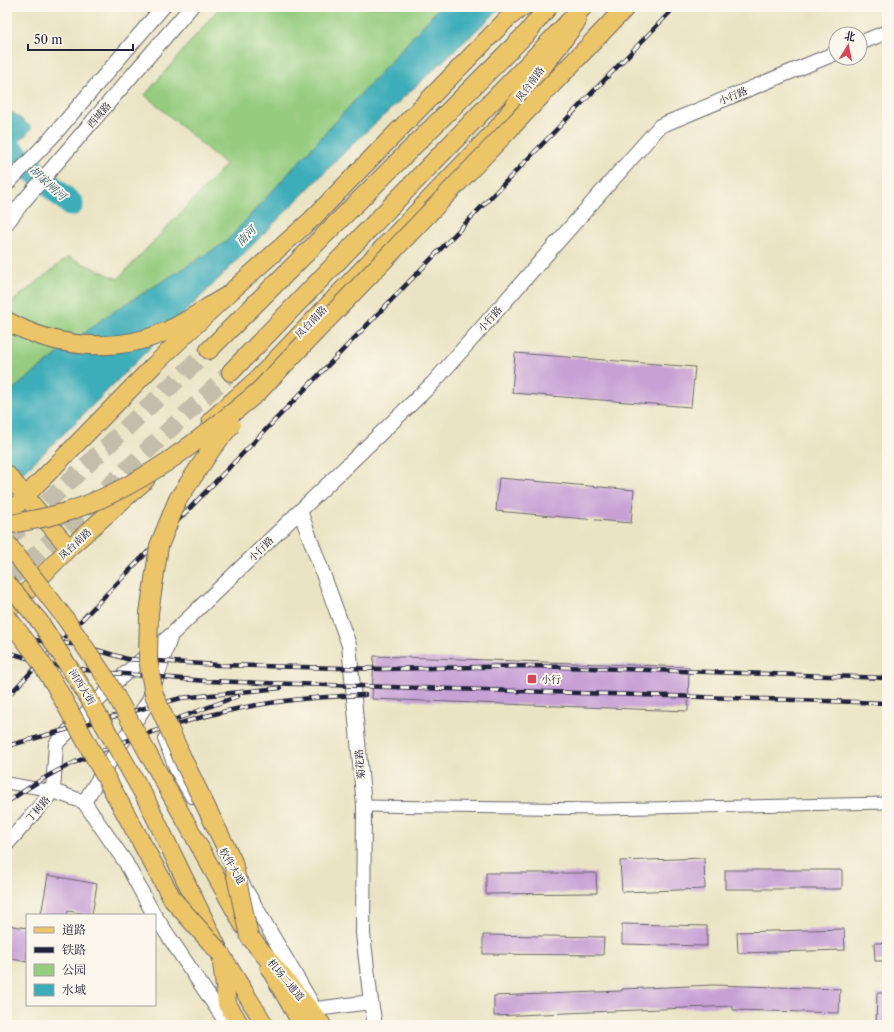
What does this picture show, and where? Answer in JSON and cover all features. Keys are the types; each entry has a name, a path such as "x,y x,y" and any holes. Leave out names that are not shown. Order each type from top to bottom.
{"highway":[{"path":"209,350 528,32 548,7"},
{"name":"凤台南路","path":"231,372 583,7"},
{"path":"249,936 233,862 185,764 154,695 148,659 149,613 159,546 178,499 213,447 258,392 626,7"},
{"path":"7,322 49,339 82,345 114,346 138,341 167,332 225,297"},
{"path":"7,525 64,512 117,491 157,469 198,441 258,392"},
{"path":"7,617 34,652 54,683 173,900 221,954 228,1004 240,1025"},
{"name":"机场二通道","path":"249,936 318,1017"}],"main road":[{"path":"7,516 154,365 225,297 312,219 416,111 523,7"},
{"name":"凤台南路","path":"7,612 69,548 262,373 498,127 589,7"},
{"path":"7,474 69,548"},
{"name":"软件大道","path":"7,543 65,618 106,678 249,936 302,1025"},
{"name":"河西大街","path":"7,583 40,622 81,685 146,799 221,954"},
{"path":"221,954 265,1025"}],"street":[{"path":"7,184 52,137 163,7"},
{"name":"西城路","path":"7,223 23,202 191,7"},
{"path":"868,40 887,32"},
{"name":"小行路","path":"53,791 56,744 119,679 172,634 434,383 660,126 828,56"},
{"name":"菊花路","path":"300,511 349,645 364,806 363,934 371,1002 376,1025"},
{"name":"小行路","path":"84,802 149,700 172,634"},
{"name":"软件大道","path":"149,700 177,770 318,1017 328,1025"},
{"path":"7,783 53,791 84,802 126,863 154,914"},
{"name":"丁树路","path":"7,844 53,791"},
{"path":"364,806 601,809 887,804"},
{"path":"156,917 228,1025"},
{"path":"318,1017 371,1002"}],"green space":[{"path":"220,7 440,7 226,242 105,317 7,394 7,306 68,257 118,279 226,165 145,95"}],"water":[{"name":"南河","path":"440,7 502,7 354,143 77,421 7,488 7,394 105,317 226,242"},
{"path":"7,108 32,128 7,155"}],"building":[{"path":"515,353 695,367 691,407 512,393"},
{"path":"499,478 634,490 631,523 496,511"},
{"path":"374,656 689,667 688,711 372,699"},
{"path":"704,858 705,889 622,892 620,861"},
{"path":"725,870 842,870 842,889 725,889"},
{"path":"486,873 596,873 597,893 486,894"},
{"path":"48,875 97,884 92,914 68,911 67,914 41,914"},
{"path":"622,924 707,926 707,946 622,944"},
{"path":"7,925 26,928 26,962 7,958"},
{"path":"844,929 845,950 738,953 737,932"},
{"path":"483,935 604,937 603,955 483,954"},
{"path":"874,943 887,943 887,961 875,961"},
{"path":"713,985 840,989 839,1013 733,1010 733,1006 494,1016 494,996 622,991 622,989"},
{"path":"877,993 887,993 887,1025 876,1025"}],"waterway":[{"name":"胡家闸河","path":"7,147 71,204"}],"tunnel":[{"path":"7,540 209,350"},
{"path":"7,582 231,372"}],"railway":[{"path":"7,697 675,7"},
{"path":"7,634 25,639 80,645 127,659 218,665 383,669 533,666 887,678"},
{"path":"7,652 51,665 101,672 206,681 887,703"},
{"path":"7,746 181,698 280,688"},
{"path":"7,802 59,770 114,746 173,725 264,704 311,698 365,695"},
{"path":"163,724 238,696"}],"place":[{"name":"小行","path":"532,679"}]}
